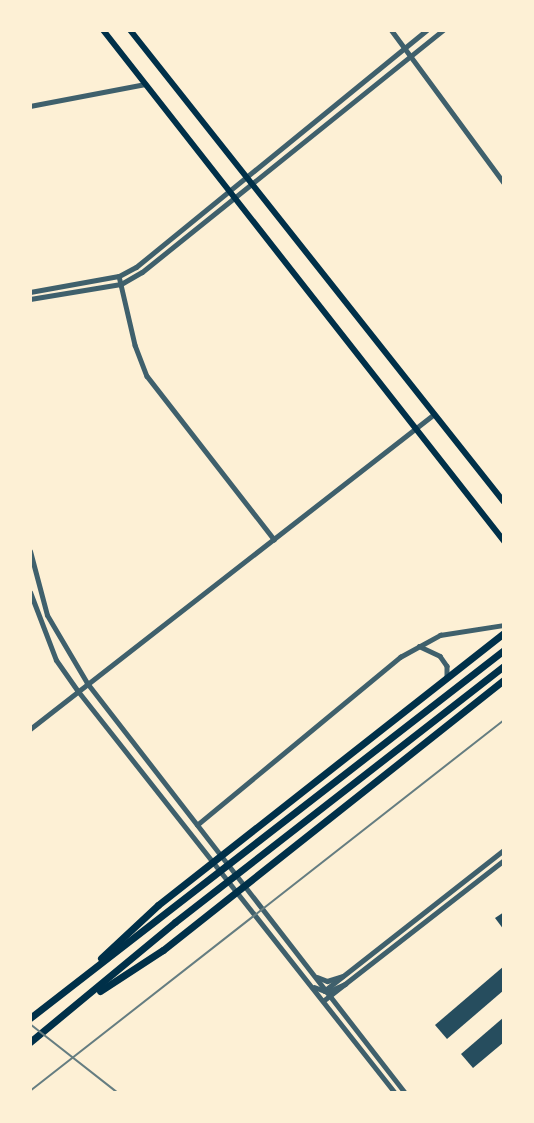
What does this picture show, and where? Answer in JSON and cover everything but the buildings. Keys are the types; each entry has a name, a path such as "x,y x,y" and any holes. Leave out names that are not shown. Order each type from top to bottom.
{"highway":[{"path":"63,992 158,905 504,633"},
{"path":"30,1018 504,650"},
{"path":"30,1042 175,922 504,666"},
{"path":"75,1007 163,950 502,682"}],"main road":[{"path":"103,30 234,200 504,541"},
{"path":"130,30 504,502"}],"street":[{"path":"391,30 504,183"},
{"path":"30,292 119,276 136,267 427,30"},
{"path":"30,299 121,284 142,272 443,30"},
{"path":"30,106 145,84"},
{"path":"119,276 135,345 147,376 274,539"},
{"path":"30,729 77,690 434,414"},
{"path":"30,551 47,615 87,683 313,974 325,993 405,1093"},
{"path":"30,592 56,660 77,690 306,980 325,993"},
{"path":"197,825 400,657 440,635 504,625"},
{"path":"419,646 440,656 447,666 447,676"},
{"path":"323,1001 325,993 342,976 504,850"},
{"path":"325,993 345,984 504,860"},
{"path":"313,974 327,981 342,976"},
{"path":"323,1001 325,993"},
{"path":"323,1001 395,1093"}],"railway":[{"path":"30,1091 504,720"},
{"path":"30,1024 118,1093"}]}
